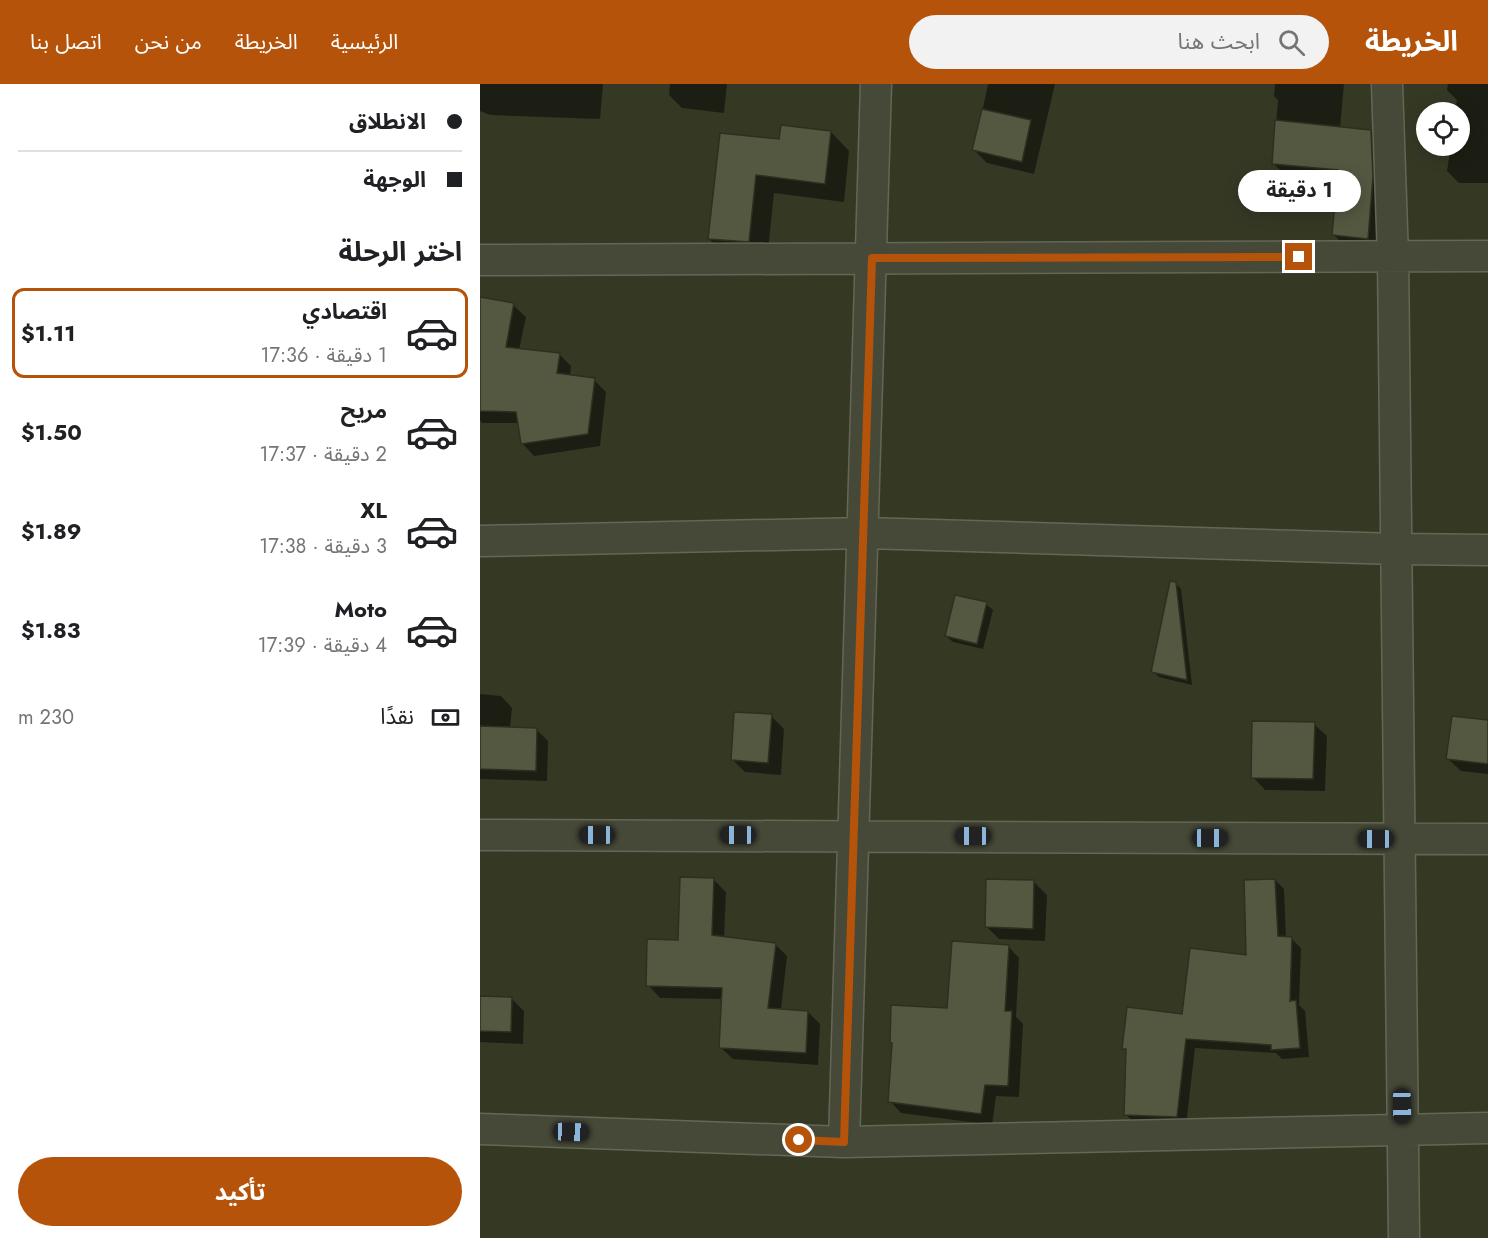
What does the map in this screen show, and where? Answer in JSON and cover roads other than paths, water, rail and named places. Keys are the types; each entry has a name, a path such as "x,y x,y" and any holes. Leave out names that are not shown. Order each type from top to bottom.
{"street":[{"path":"844,1142 865,533 876,84"},
{"path":"1387,84 1393,257 1404,1238"},
{"path":"480,260 1488,256"},
{"path":"480,541 865,533 1488,550"},
{"path":"480,835 1488,839"},
{"path":"480,1129 844,1142 1402,1128 1488,1128"}]}
